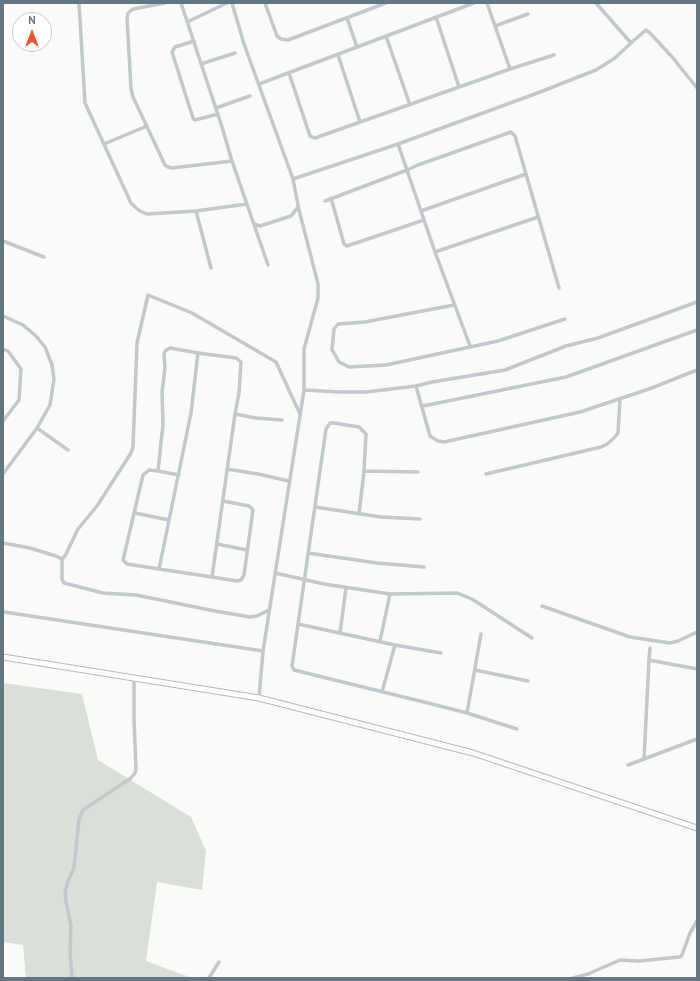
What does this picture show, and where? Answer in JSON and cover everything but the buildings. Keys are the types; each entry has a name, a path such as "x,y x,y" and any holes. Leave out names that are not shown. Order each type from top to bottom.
{"main road":[{"path":"3,657 259,698 473,753 697,828"}],"street":[{"path":"79,3 85,103 131,203 140,211 147,214 196,211 247,204"},
{"path":"165,3 133,9 128,13 131,89 133,97 165,165 168,167 172,168 232,161"},
{"path":"181,3 232,161 268,265"},
{"path":"187,22 227,3"},
{"path":"232,3 244,44 292,179 317,277 318,296 304,348 304,390 263,651 259,698"},
{"path":"265,3 277,36 281,39 288,40 384,3"},
{"path":"458,3 460,8"},
{"path":"259,84 474,3"},
{"path":"487,3 510,70"},
{"path":"596,3 631,43"},
{"path":"495,26 528,14"},
{"path":"347,18 357,47"},
{"path":"436,18 459,87"},
{"path":"292,179 398,144 529,97 596,70 615,58 646,30 673,58 697,88"},
{"path":"386,36 410,105"},
{"path":"194,41 175,47 172,52 193,118 195,120 218,114"},
{"path":"201,64 234,53"},
{"path":"338,55 360,122"},
{"path":"289,73 312,137 315,138 459,87 554,56"},
{"path":"216,108 250,96"},
{"path":"104,144 146,126"},
{"path":"325,201 418,165 512,132 515,136 559,288"},
{"path":"398,144 435,252 470,346"},
{"path":"421,211 526,174"},
{"path":"331,198 344,244 347,246 424,220"},
{"path":"254,224 260,226 292,216 298,207"},
{"path":"196,211 211,268"},
{"path":"435,252 538,217"},
{"path":"3,241 44,257"},
{"path":"269,610 257,616 250,616 215,611 136,595 103,593 64,582 62,579 62,560 78,529 97,506 131,453 133,447 137,343 148,295 192,313 276,362 300,415"},
{"path":"304,390 366,392 416,386 505,370 566,346 598,338 697,302"},
{"path":"454,305 365,322 338,324 334,329 332,350 339,362 343,365 356,367 386,365 498,341 565,318"},
{"path":"3,316 23,325 36,336 45,347 50,357 54,379 50,405 37,428 3,474"},
{"path":"423,406 566,377 697,330"},
{"path":"158,471 163,424 162,392 165,368 165,351 170,348 236,358 241,362 239,393 212,577"},
{"path":"3,349 8,351 21,369 19,400 3,421"},
{"path":"159,569 191,413 198,353"},
{"path":"416,386 423,406 430,436 438,441 444,442 580,412 620,399 697,370"},
{"path":"486,474 601,447 607,444 618,433 620,399"},
{"path":"235,414 256,418 282,420"},
{"path":"359,514 364,471 365,431 359,427 330,423 326,429 292,666 294,670 467,713 517,729"},
{"path":"37,428 68,450"},
{"path":"227,469 289,481"},
{"path":"179,475 149,470 143,475 123,560 127,564 241,580 244,575 253,513 252,508 249,506 223,501"},
{"path":"364,471 418,472"},
{"path":"315,507 387,518 420,518"},
{"path":"135,513 169,520"},
{"path":"3,543 52,554 62,560"},
{"path":"218,544 247,550"},
{"path":"308,553 377,563 424,567"},
{"path":"275,573 346,588 390,594 448,592 464,595 532,638"},
{"path":"340,633 346,588"},
{"path":"380,641 390,594"},
{"path":"542,606 625,636 670,643 697,632"},
{"path":"4,612 263,651"},
{"path":"298,624 395,645 441,653"},
{"path":"467,713 476,670 481,634"},
{"path":"382,692 395,645"},
{"path":"644,759 650,648"},
{"path":"649,660 697,669"},
{"path":"476,670 528,681"},
{"path":"72,978 70,952 71,925 65,892 74,868 79,819 82,810 131,778 135,773 134,678"},
{"path":"628,765 697,739"},
{"path":"573,978 588,974 620,960 639,961 680,957 690,933 697,921"},
{"path":"209,978 219,962"}],"shaded area":[{"path":"3,683 82,694 98,760 191,817 206,851 202,890 157,882 146,961 192,978 26,978 23,945 3,942"}]}
